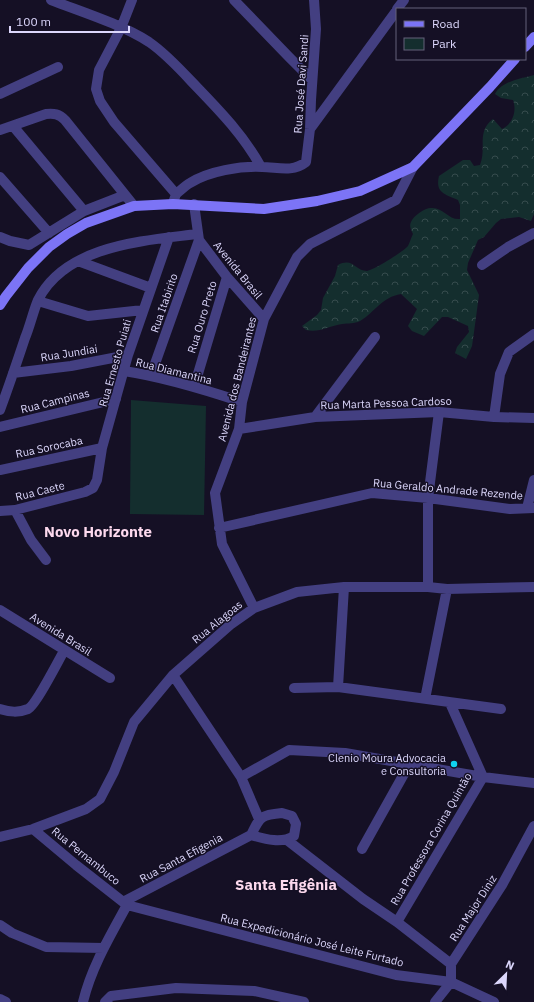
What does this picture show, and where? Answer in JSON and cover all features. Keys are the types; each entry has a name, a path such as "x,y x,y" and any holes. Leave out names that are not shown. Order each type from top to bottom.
{"street":[{"path":"51,0 121,28 148,42 183,73 224,116 247,144 261,167 227,170 208,175 190,183 175,199"},
{"path":"132,0 121,28 99,70 96,89 100,101 114,122 175,199"},
{"path":"234,0 312,80"},
{"name":"Rua José Davi Sandi","path":"261,167 289,169 299,167 306,162 310,129 316,29 314,0"},
{"path":"398,8 404,0"},
{"path":"310,129 396,10"},
{"path":"526,46 534,37"},
{"path":"0,305 28,268 49,248 67,234 86,223 134,206 175,199 194,204 264,209 317,201 360,191 413,167 490,88 514,60"},
{"path":"0,94 58,67"},
{"path":"0,130 46,114 57,114 65,120 134,206"},
{"path":"13,126 84,211"},
{"name":"Avenida dos Bandeirantes","path":"254,608 222,544 215,493 239,429 242,402 264,319 297,257 310,244 396,200 413,167"},
{"path":"0,177 49,233"},
{"path":"0,237 29,245 84,211 125,195"},
{"path":"0,410 38,301 48,284 66,267 95,254 137,241 198,237 194,204"},
{"path":"482,264 508,247 534,234"},
{"name":"Avenida Brasil","path":"198,237 227,276 264,319"},
{"name":"Rua Itabirito","path":"151,375 198,237"},
{"name":"Rua Ernesto Puiati","path":"85,492 90,490 95,485 102,448 128,355 169,238"},
{"path":"78,261 151,288"},
{"name":"Rua Ouro Preto","path":"194,386 227,276"},
{"path":"38,301 88,316 143,310"},
{"path":"494,417 500,374 510,352 534,334"},
{"path":"315,417 375,337"},
{"name":"Rua Jundiai","path":"13,373 71,366 128,355"},
{"name":"Rua Diamantina","path":"124,371 151,375 194,386 242,402"},
{"name":"Rua Campinas","path":"0,427 116,399"},
{"path":"428,587 428,498 439,412"},
{"name":"Rua Marta Pessoa Cardoso","path":"239,429 315,417 439,412 494,417 534,418"},
{"name":"Rua Sorocaba","path":"0,470 102,448"},
{"path":"531,508 534,480"},
{"name":"Rua Caete","path":"0,511 15,510 85,492"},
{"name":"Rua Geraldo Andrade Rezende","path":"219,528 372,493 428,498 510,509 531,508"},
{"path":"15,510 31,540 46,560"},
{"path":"338,687 344,587"},
{"name":"Rua Alagoas","path":"0,837 33,829 86,809 100,799 114,772 134,722 173,675 230,625 254,608 297,592 344,587 428,587 447,589 534,587"},
{"path":"425,699 447,589"},
{"name":"Avenida Brasil","path":"0,610 110,678"},
{"path":"0,709 11,712 20,712 29,708 37,698 64,650"},
{"path":"173,675 241,777 259,819"},
{"path":"294,688 338,687 501,709"},
{"name":"Rua Professora Corina Quintão","path":"397,922 483,777 450,703"},
{"path":"241,777 289,750 345,753 483,777 534,783"},
{"path":"362,849 409,765"},
{"path":"282,813 292,816 296,824 294,836 288,840 273,840 250,836 259,819 268,814 282,813"},
{"name":"Rua Major Diniz","path":"451,964 502,885 534,826"},
{"name":"Rua Pernambuco","path":"33,829 125,904"},
{"name":"Rua Santa Efigenia","path":"125,904 250,836"},
{"path":"288,840 351,890 397,922 451,964 451,982 435,1002"},
{"path":"83,1002 87,984 125,904"},
{"name":"Rua Expedicionário José Leite Furtado","path":"125,904 396,975 451,982 494,1002"},
{"path":"0,925 12,933 46,946 104,948"},
{"path":"105,1002 111,996 176,988 254,991 304,1002"},
{"path":"0,999 6,1002"}],"green space":[{"path":"534,75 534,214 531,221 519,217 501,219 484,237 478,240 468,263 467,270 479,295 472,346 466,359 455,353 457,347 469,332 468,326 448,317 442,317 424,336 412,331 408,326 417,309 401,294 384,301 358,322 337,325 320,330 306,330 302,326 317,315 321,310 323,298 335,276 338,265 343,263 351,263 360,269 367,271 389,260 408,246 413,234 410,224 417,215 426,209 439,209 452,218 460,219 460,205 458,200 442,192 438,186 439,176 463,160 470,160 474,166 480,165 483,152 483,135 488,124 493,119 502,129 509,124 514,113 515,108 513,100 501,98 495,94 507,83"},
{"path":"131,400 206,406 204,515 130,514"}],"place":[{"name":"Clenio Moura Advocacia e Consultoria","path":"454,764"}],"district":[{"name":"Novo Horizonte","path":"98,531"},
{"name":"Santa Efigênia","path":"286,884"}]}
